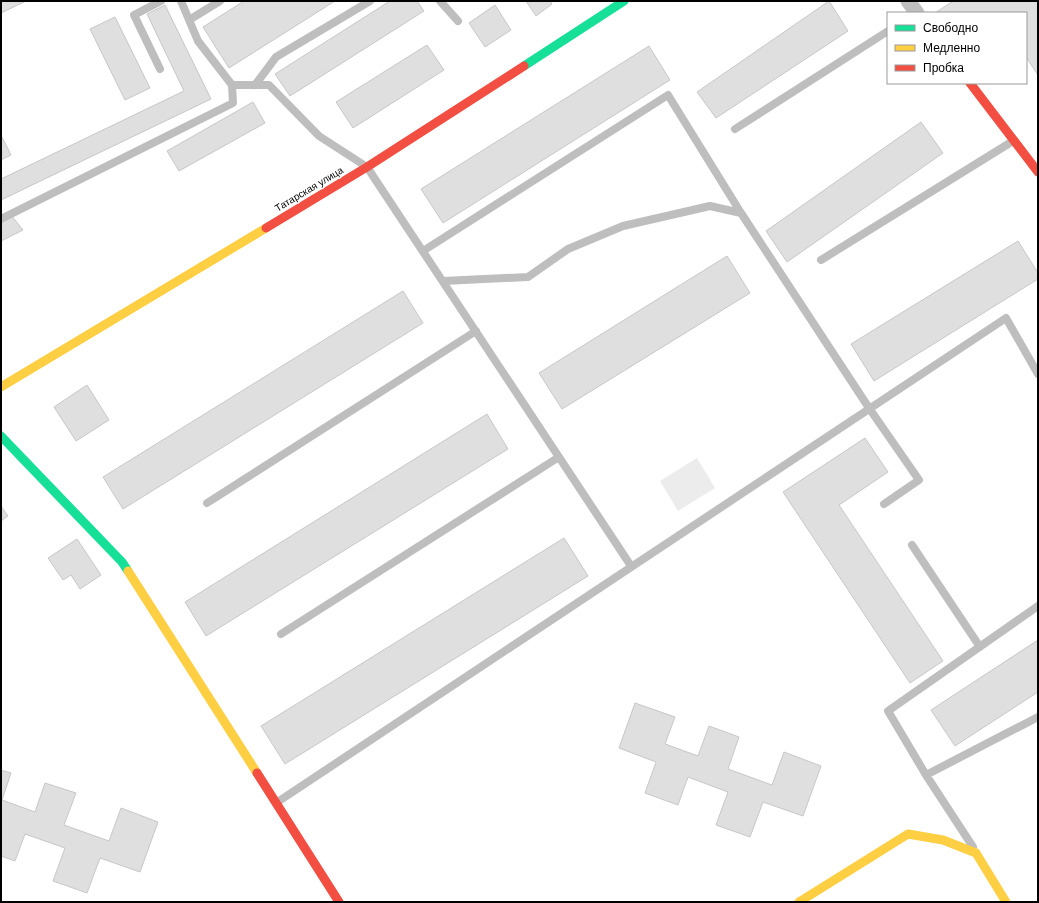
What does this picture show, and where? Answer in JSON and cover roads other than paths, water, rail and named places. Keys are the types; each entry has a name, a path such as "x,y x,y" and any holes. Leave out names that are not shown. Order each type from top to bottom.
{"street":[{"name":"Татарская улица","path":"1,387 367,167 624,1"},
{"path":"971,84 1038,172"},
{"path":"1,436 122,562 339,902"},
{"path":"799,902 908,834 942,840 976,853 1006,902"}],"lane":[{"path":"160,69 134,16 161,1"},
{"path":"1,219 233,103 232,84 198,41 181,1"},
{"path":"189,20 220,1"},
{"path":"255,85 276,57 370,1"},
{"path":"440,1 458,21"},
{"path":"735,129 887,32"},
{"path":"232,84 268,85 319,136 367,167 632,566"},
{"path":"423,251 668,95 741,213 869,408 919,480 884,504"},
{"path":"821,260 1014,140"},
{"path":"443,281 528,277 568,248 623,226 710,206 741,213"},
{"path":"276,803 1006,318 1038,374"},
{"path":"207,503 476,332"},
{"path":"281,634 559,457"},
{"path":"912,545 980,647"},
{"path":"976,853 926,775 888,711 1038,606"},
{"path":"926,775 1038,717"}]}
